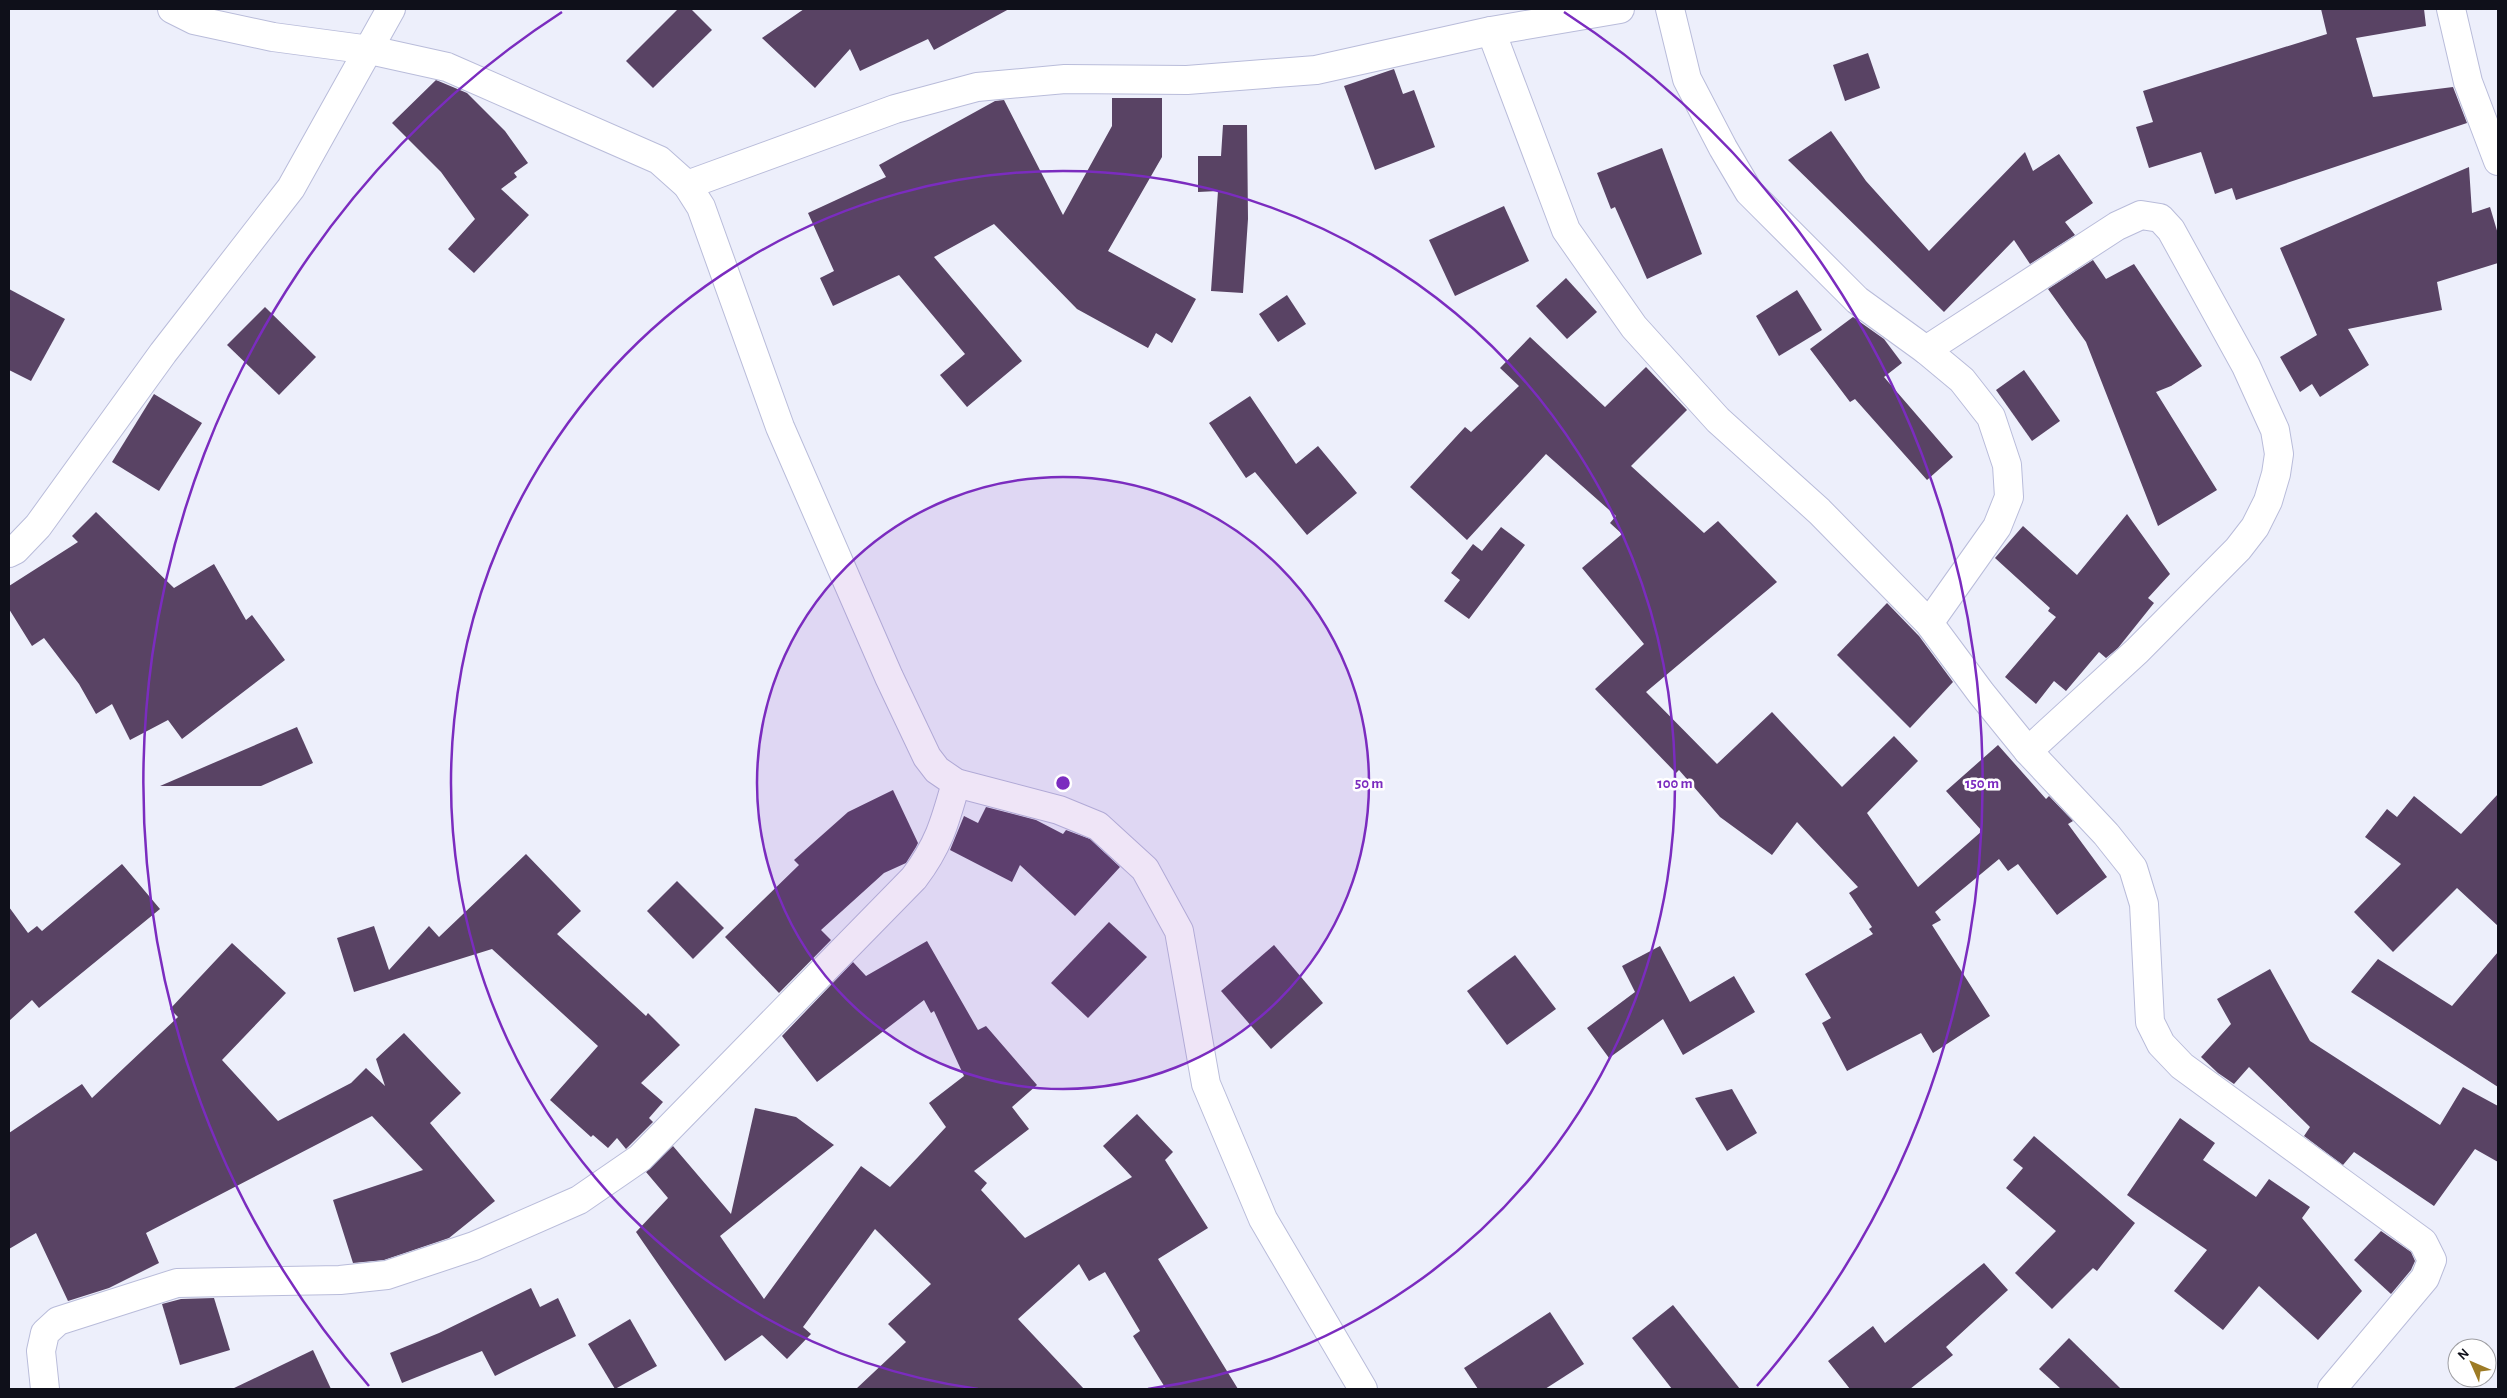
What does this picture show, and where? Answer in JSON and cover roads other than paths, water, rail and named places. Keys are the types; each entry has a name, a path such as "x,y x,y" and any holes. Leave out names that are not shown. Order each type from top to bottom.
{"street":[{"path":"172,9 194,20 273,37 370,50 447,67 659,160 687,185 701,207 780,427 889,677 927,757 936,770 956,783 1059,810 1098,826 1145,870 1179,931 1206,1084 1263,1218 1363,1389"},
{"path":"9,554 38,526 163,353 292,188 370,50 390,9"},
{"path":"687,185 895,109 977,87 1065,78 1187,80 1316,70 1491,31 1620,9"},
{"path":"1670,9 1687,79 1722,148 1749,192 1857,300 1926,350 1962,380 1991,417 2006,465 2009,497 1997,527 1930,623"},
{"path":"2451,9 2468,82 2494,155 2498,161"},
{"path":"1491,31 1566,230 1634,327 1718,420 1819,511 1930,623 1981,693 2028,750 2106,834 2132,868 2144,904 2150,1022 2161,1044 2182,1066 2423,1242 2432,1260 2425,1278 2332,1389"},
{"path":"1926,350 2117,226 2142,215 2160,218 2171,230 2199,278 2246,366 2275,430 2279,454 2268,501 2255,526 2238,549 2137,650 2028,750"},
{"path":"45,1389 41,1351 45,1333 58,1321 177,1283 331,1280 387,1275 474,1246 578,1200 640,1158 914,878 930,856 943,830 956,783"}]}
